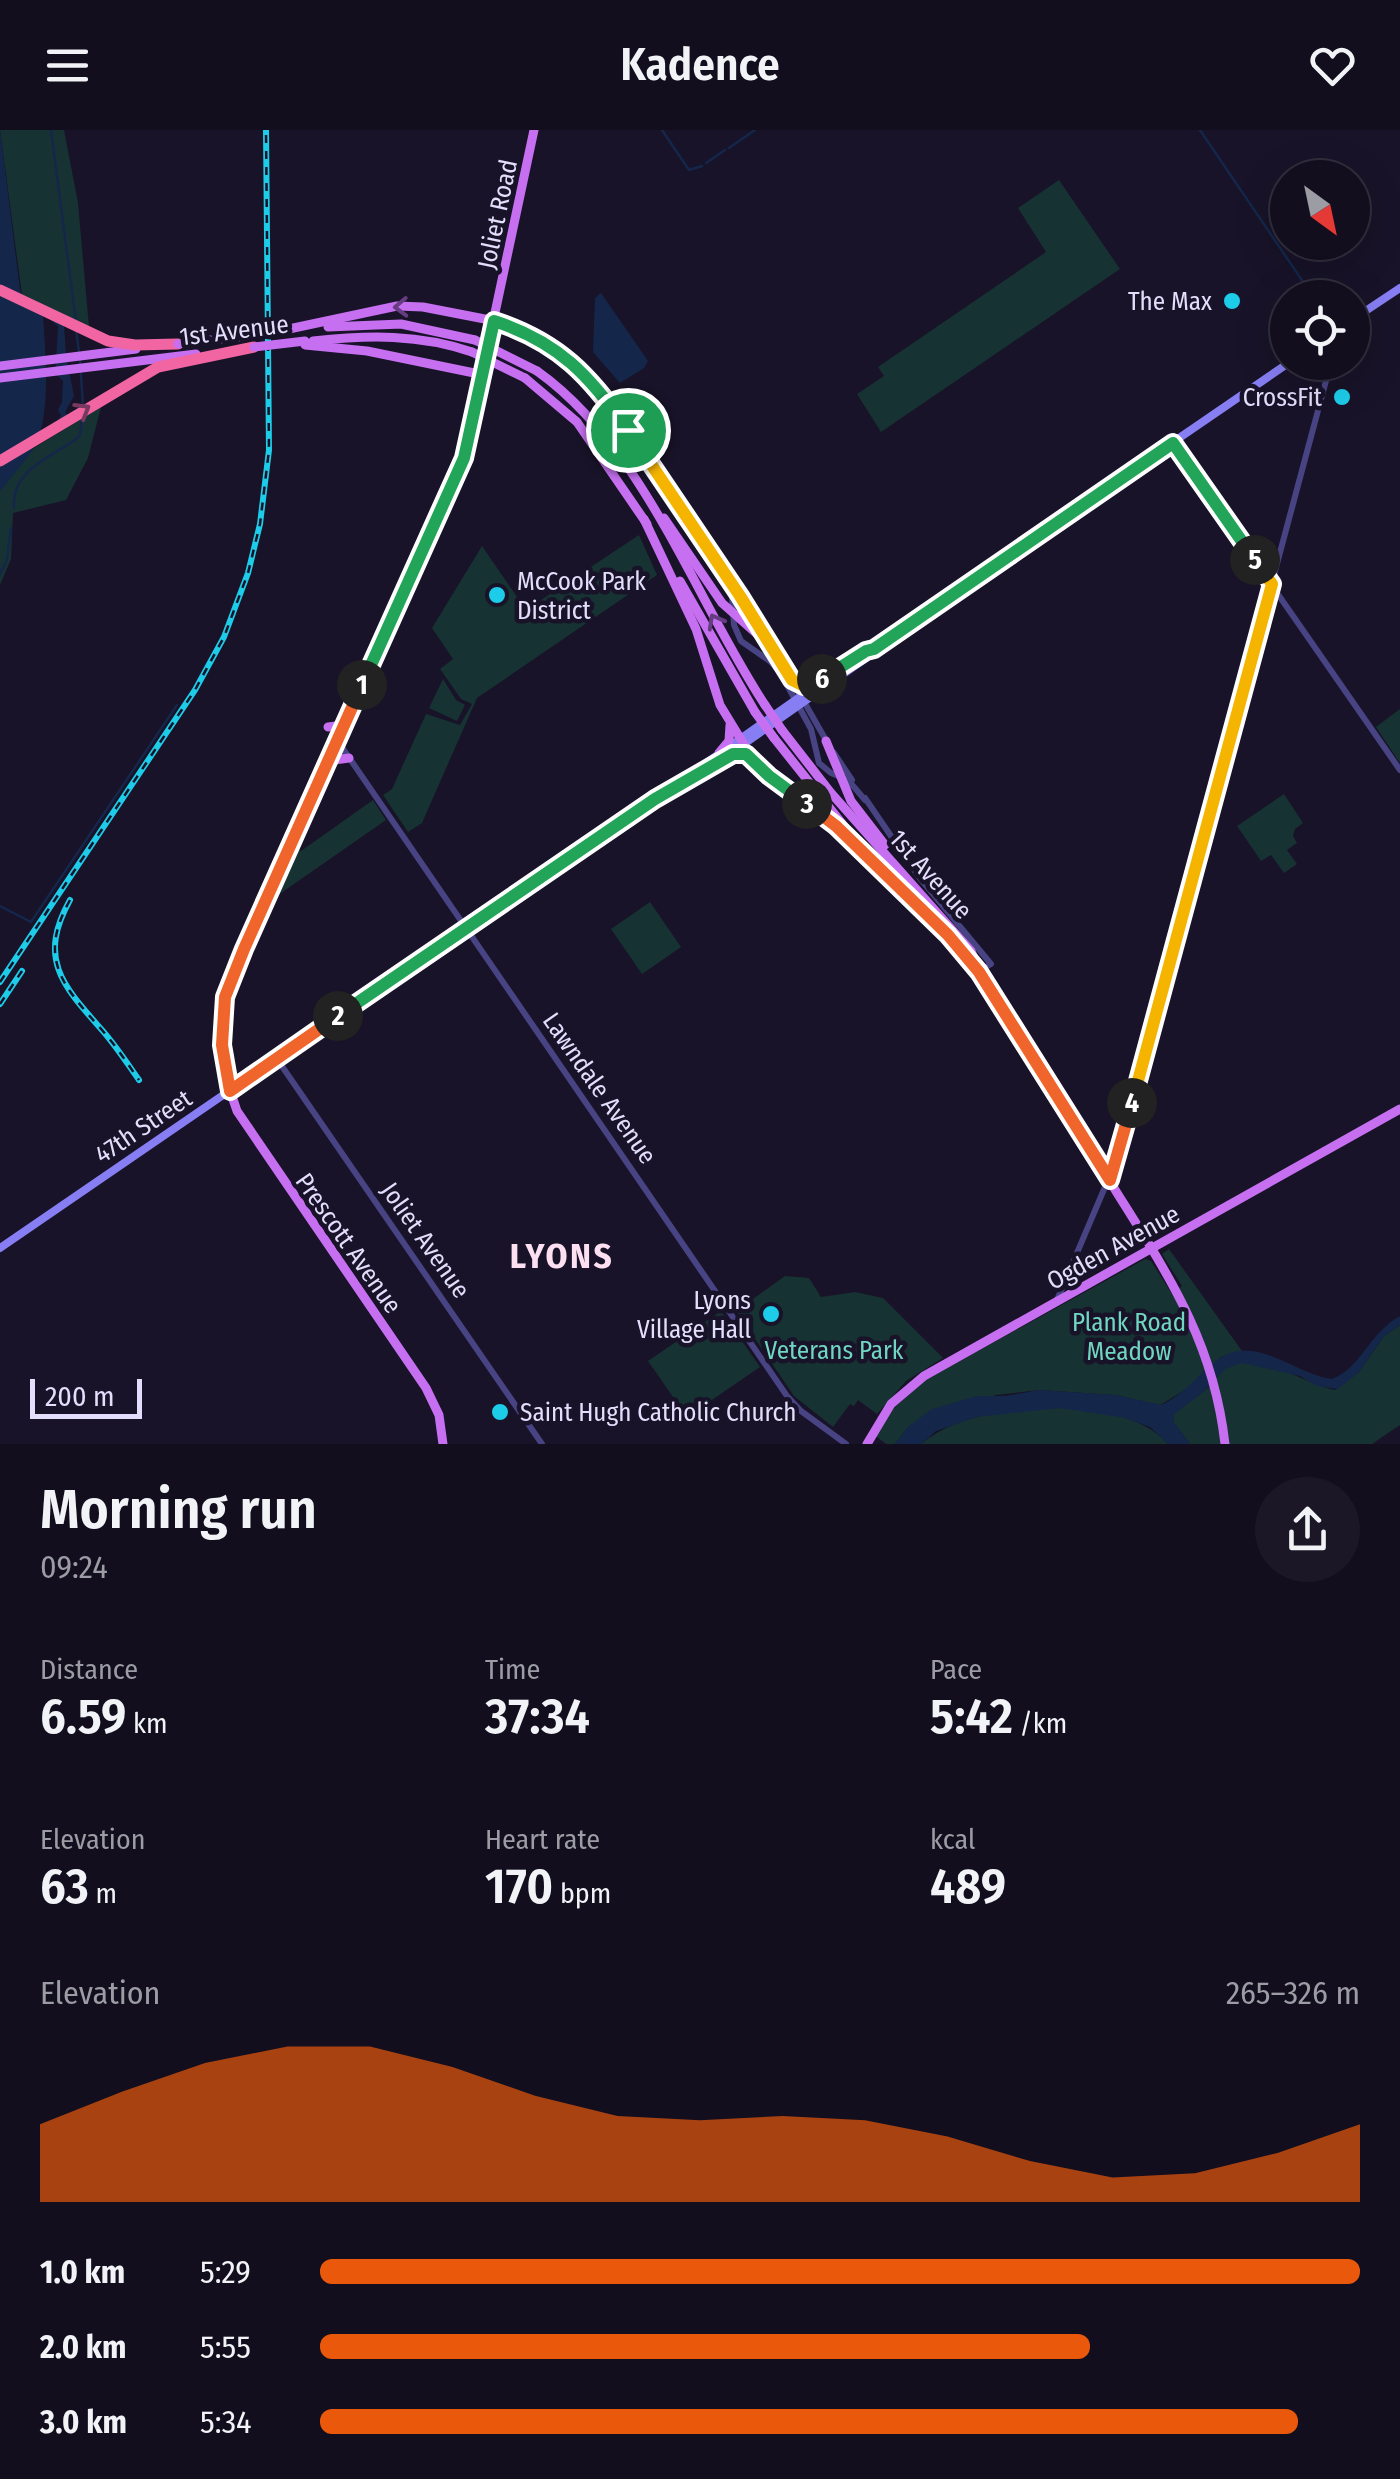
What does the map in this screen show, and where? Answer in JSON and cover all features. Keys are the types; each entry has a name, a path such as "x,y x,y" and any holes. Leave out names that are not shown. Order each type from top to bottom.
{"highway":[{"path":"0,290 108,340 135,345 178,344"},
{"path":"0,461 148,371 177,360 260,346"}],"main road":[{"name":"Joliet Road","path":"230,1091 222,1045 225,997 464,458 534,130"},
{"path":"1370,308 1400,288"},
{"path":"308,327 397,306 494,321"},
{"name":"1st Avenue","path":"0,366 308,327 401,324 475,340 537,371 576,404 613,450 782,730 831,793 959,934 979,972"},
{"name":"1st Avenue","path":"0,378 260,346 392,336 472,352 525,378 577,422 644,518 755,712 774,738 822,800 979,972 1152,1248 1190,1316 1209,1362 1225,1444"},
{"path":"305,343 353,348 484,375"},
{"name":"47th Street","path":"655,799 712,765 799,700 869,656 1270,376"},
{"path":"613,450 715,594 774,648"},
{"path":"644,518 691,617 715,694 741,742 769,776 836,826 914,902"},
{"name":"47th Street","path":"799,700 815,684 874,649"},
{"path":"792,680 804,686 815,684"},
{"path":"719,752 729,741 729,722"},
{"path":"328,727 344,725"},
{"name":"47th Street","path":"0,1248 719,752 741,742"},
{"path":"826,742 861,816 930,902"},
{"path":"712,765 739,752 752,757"},
{"path":"328,761 349,758"},
{"name":"Prescott Avenue","path":"230,1091 249,1132 426,1388 439,1415 443,1444"},
{"name":"Ogden Avenue","path":"867,1444 885,1413 912,1385 1400,1109"}],"street":[{"path":"494,321 539,338 590,379 774,648 811,728 819,763 851,783 866,800"},
{"path":"1057,1300 1110,1180 1325,380"},
{"path":"1173,443 1400,770"},
{"path":"712,557 729,590 741,641 771,662 919,878 992,964 979,972"},
{"name":"Lawndale Avenue","path":"337,740 787,1396 800,1411 846,1444"},
{"name":"Joliet Avenue","path":"277,1058 542,1444"}],"green space":[{"path":"0,130 64,130 78,203 89,327 22,295"},
{"path":"1059,180 1120,269 881,432 857,394 884,376 878,367 1046,252 1018,208"},
{"path":"101,407 88,458 66,500 13,513 11,559 0,585 0,491 34,448"},
{"path":"639,535 657,575 477,698 422,823 408,832 383,795 392,789 426,714 460,725 472,704 461,699 440,669 453,659 432,628 482,546 526,610"},
{"path":"443,679 456,700 465,705 457,721 429,708"},
{"path":"1400,709 1400,763 1376,727"},
{"path":"1284,794 1303,823 1295,829 1297,843 1287,850 1297,864 1284,873 1271,855 1261,861 1237,826"},
{"path":"373,800 386,820 271,900 296,846 301,851"},
{"path":"650,902 681,947 642,974 611,929"},
{"name":"Plank Road Meadow","path":"1169,1249 1242,1351 1221,1357 1195,1384 1160,1405 1115,1395 1039,1390 996,1395 909,1426 895,1444 886,1444 876,1436 893,1409 924,1381 1145,1259 1151,1261 1172,1294 1182,1286 1162,1254"},
{"name":"Veterans Park","path":"785,1276 809,1278 821,1297 855,1292 883,1298 943,1358 906,1381 877,1414 858,1400 854,1406 850,1404 833,1427 794,1396 736,1311"},
{"path":"721,1311 760,1367 687,1417 648,1361"},
{"path":"1400,1325 1400,1425 1372,1444 1190,1444 1174,1423 1177,1411 1224,1369 1238,1363 1266,1365 1335,1390 1359,1372 1384,1336"},
{"path":"1060,1408 1132,1420 1168,1444 921,1444 969,1419"}],"water":[{"path":"0,130 20,290 64,325 74,396 65,412 68,416 57,423 63,381 56,374 58,326 43,314 46,382 40,434 0,492"},
{"path":"601,293 648,361 644,368 620,383 593,352 595,298"},
{"path":"1400,1316 1400,1325 1384,1336 1359,1372 1338,1389 1242,1363 1225,1369 1173,1415 1174,1423 1190,1444 1168,1444 1150,1427 1126,1418 1060,1408 976,1417 936,1431 921,1444 895,1444 909,1426 932,1409 977,1396 1039,1390 1115,1395 1161,1405 1180,1394 1214,1362 1236,1352 1264,1354 1332,1379 1350,1367 1381,1331"}],"waterway":[{"path":"51,130 76,322"},
{"path":"662,130 689,170 702,166"},
{"path":"729,148 755,130"},
{"path":"1200,130 1302,280"},
{"path":"706,163 725,150"},
{"path":"76,330 79,352"},
{"path":"80,360 83,406"},
{"path":"14,508 15,495 25,475 75,440 80,435 82,419"},
{"path":"0,574 7,559 11,528"},
{"path":"0,906 31,922 177,705"}],"railway":[{"path":"0,982 195,690 224,637 248,573 260,524 269,450 266,130"},
{"path":"70,900 56,939 59,971 139,1080"},
{"path":"0,1004 22,971"}],"place":[{"name":"The Max","path":"1232,301"},
{"name":"CrossFit","path":"1342,397"},
{"name":"McCook Park District","path":"497,595"},
{"name":"Lyons Village Hall","path":"771,1314"},
{"name":"Saint Hugh Catholic Church","path":"500,1412"}],"district":[{"name":"LYONS","path":"562,1256"}],"route":[{"path":"494,321 539,338 576,365 628,430 792,680 804,686 815,684 874,649 1173,443 1272,584 1110,1180 979,972 956,943 836,826 743,752 712,765 655,799 230,1091 222,1045 225,997 464,458 494,321"}]}
